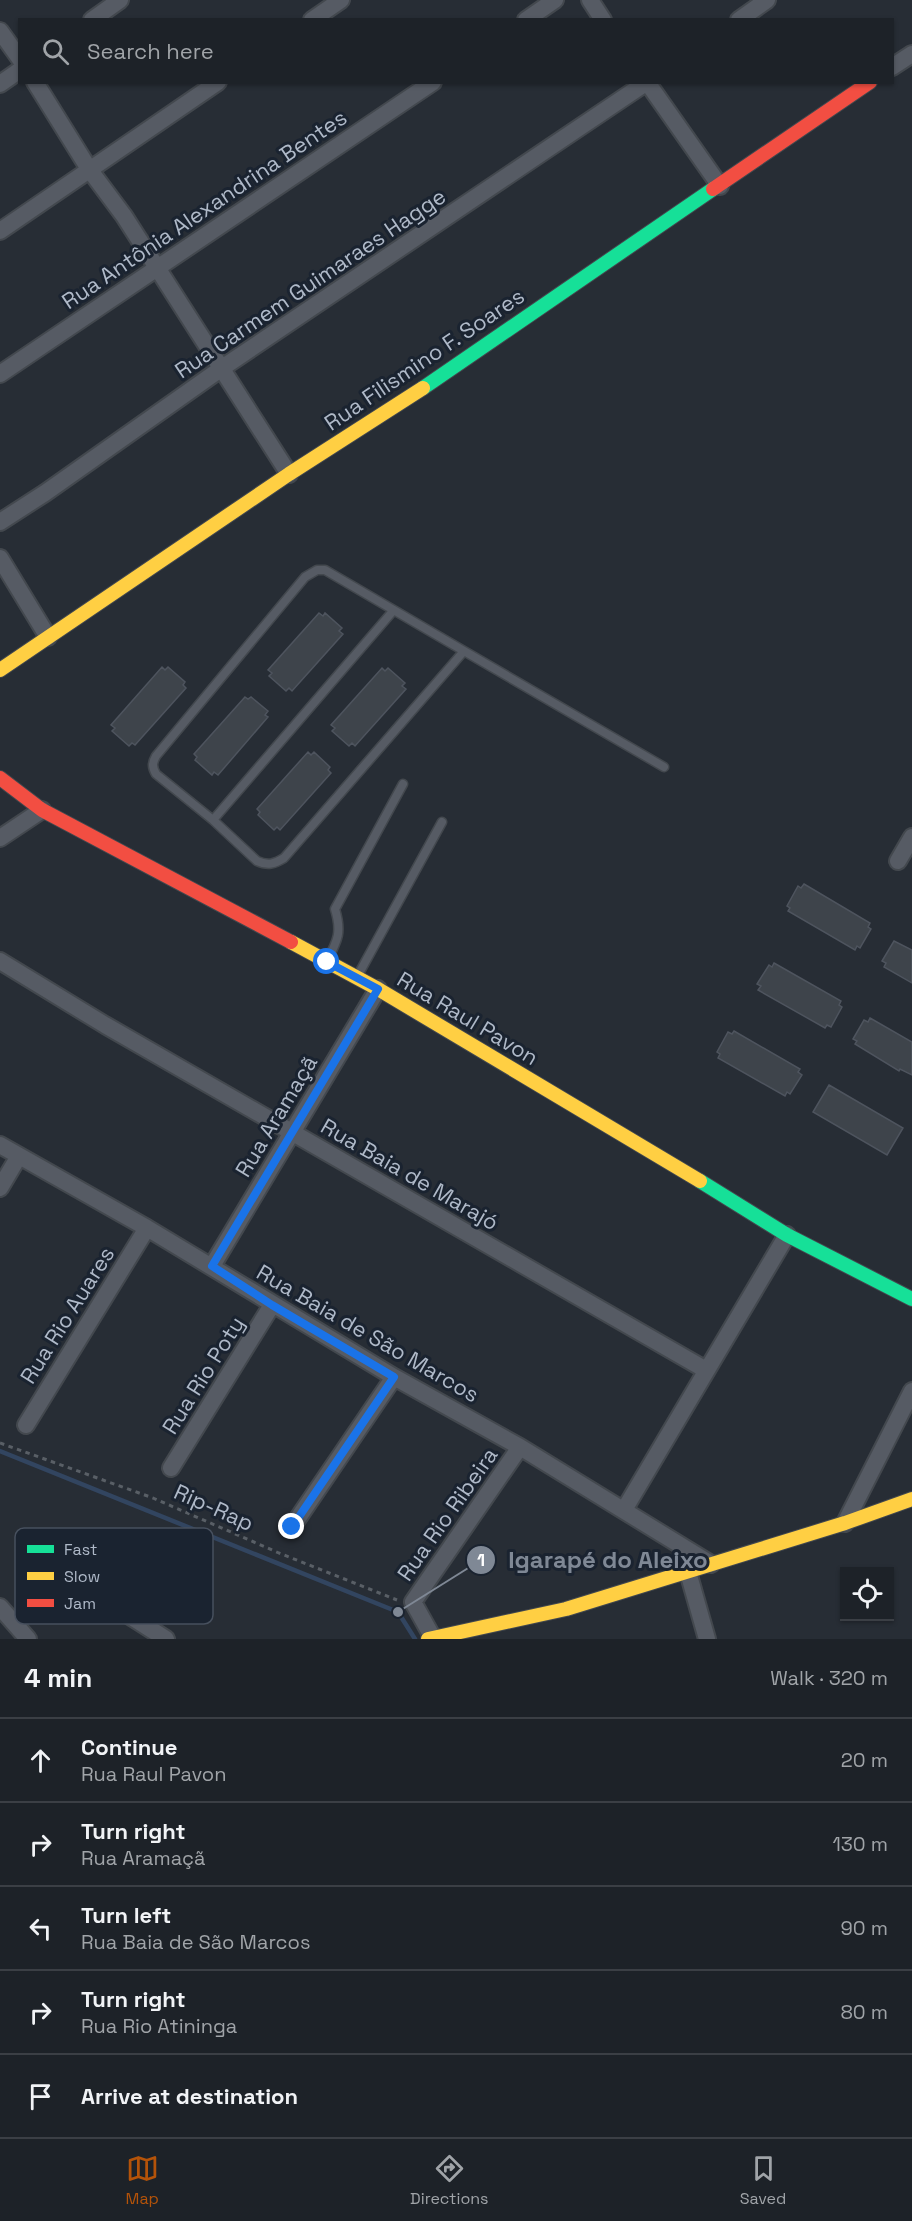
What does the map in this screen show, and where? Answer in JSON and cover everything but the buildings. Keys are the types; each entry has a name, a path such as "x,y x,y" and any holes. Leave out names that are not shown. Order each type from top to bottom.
{"street":[{"path":"95,18 120,0"},
{"path":"315,18 341,0"},
{"path":"529,18 555,0"},
{"path":"590,0 602,18"},
{"path":"742,18 767,0"},
{"path":"0,31 18,56"},
{"path":"894,66 912,54"},
{"path":"0,84 18,71"},
{"path":"36,84 89,169 124,216 289,474"},
{"path":"0,231 215,84"},
{"name":"Rua Antônia Alexandrina Bentes","path":"0,374 429,84"},
{"name":"Rua Carmem Guimaraes Hagge","path":"0,522 45,493 222,368 644,84"},
{"path":"648,84 720,186"},
{"name":"Rua Filismino F. Soares","path":"0,670 289,474 418,391 867,84"},
{"path":"0,558 48,637"},
{"name":"Rua Raul Pavon","path":"0,778 42,810 378,989 787,1234 912,1299"},
{"path":"0,838 42,810"},
{"path":"897,861 912,837"},
{"name":"Rua Baia de Marajó","path":"0,961 105,1025 706,1370"},
{"name":"Rua Aramaçã","path":"212,1266 378,989"},
{"name":"Rua Baia de São Marcos","path":"0,1145 212,1266 272,1305 394,1377 520,1447 711,1564"},
{"path":"0,1188 19,1156"},
{"name":"Rua Rio Auares","path":"26,1425 147,1228"},
{"path":"624,1510 787,1234"},
{"name":"Rua Rio Poty","path":"171,1468 272,1305"},
{"path":"292,1527 394,1377"},
{"path":"845,1523 912,1391"},
{"name":"Rua Rio Ribeira","path":"438,1638 413,1602 520,1447"},
{"path":"438,1638 566,1609 845,1523 912,1499"},
{"path":"688,1572 707,1639"},
{"path":"0,1606 15,1624"},
{"path":"15,1624 28,1639"},
{"path":"142,1624 166,1639"}],"lane":[{"path":"464,651 284,858 276,863 265,865 257,861 213,820 156,774 152,763 156,756 305,577 317,570 325,570 664,767"},
{"path":"213,820 393,611"},
{"path":"327,962 337,942 340,929 335,909 403,784"},
{"path":"356,977 442,822"}],"path":[{"name":"Rip-Rap","path":"0,1443 153,1498 279,1553 399,1601 413,1602"}],"waterway":[{"path":"0,1451 190,1528"},
{"path":"213,1537 398,1612 415,1639"}],"traffic: fast":[{"path":"423,388 713,189"},
{"path":"700,1181 787,1235 912,1299"}],"traffic: slow":[{"path":"0,670 289,474 423,388"},
{"path":"291,942 378,989 700,1181"},
{"path":"428,1639 566,1609 845,1523 912,1499"}],"traffic: jam":[{"path":"713,189 867,84"},
{"path":"0,778 42,810 291,942"}],"place":[{"name":"Igarapé do Aleixo","path":"398,1612"}],"route":[{"path":"292,1527 394,1377 272,1305 212,1266 378,989 327,962"}]}
